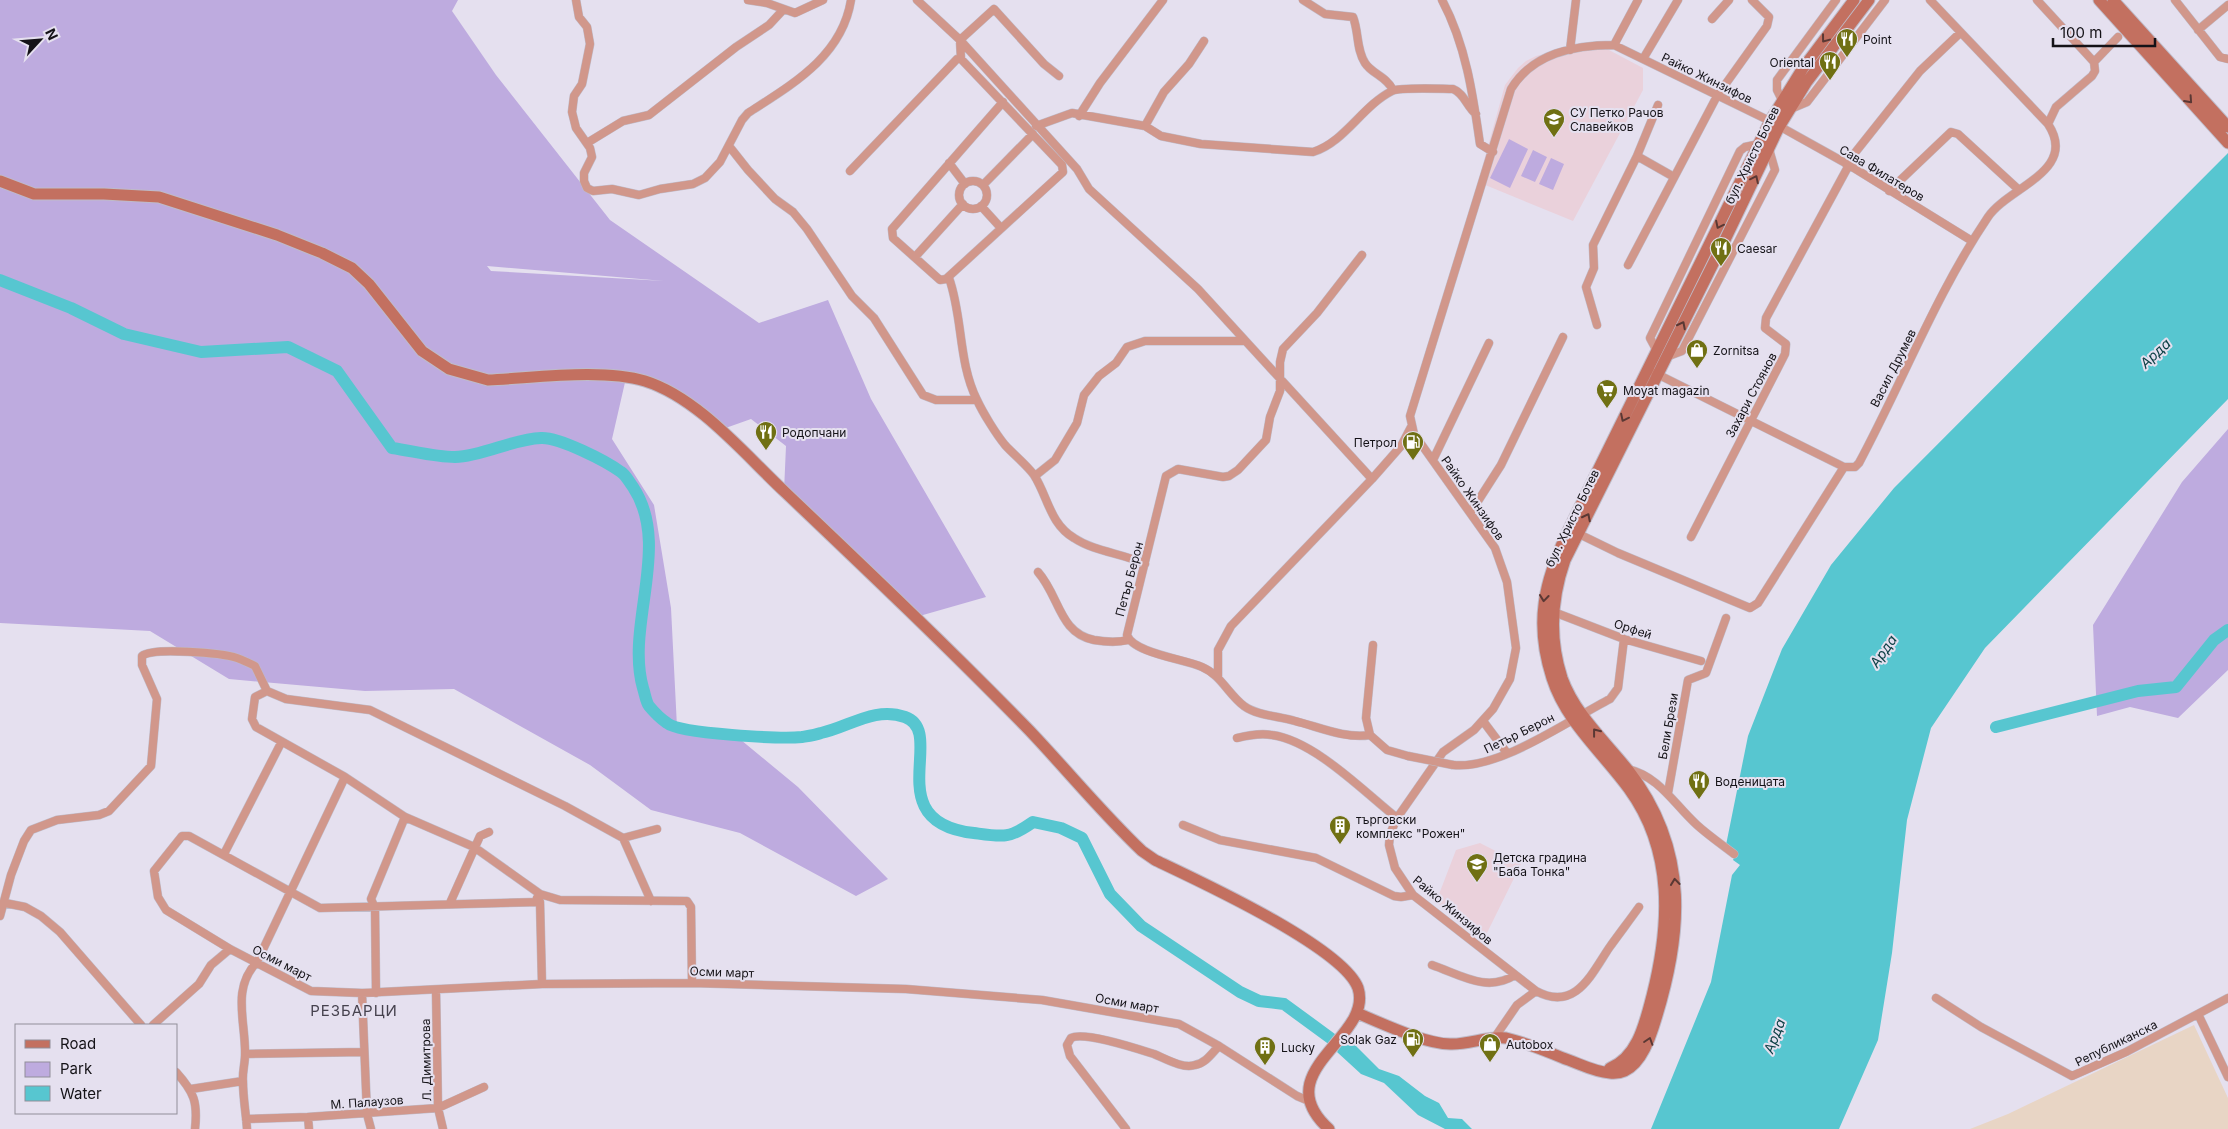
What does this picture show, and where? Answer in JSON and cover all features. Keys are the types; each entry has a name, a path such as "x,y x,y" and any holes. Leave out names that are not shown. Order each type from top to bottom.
{"main road":[{"name":"бул. Христо Ботев","path":"1354,1017 1444,1044 1495,1037 1518,1041 1611,1074 1631,1066 1646,1050 1666,987 1676,936 1676,889 1670,853 1653,806 1627,769 1577,716 1556,657 1552,611 1557,583 1661,354 1774,124 1803,68 1854,0"},
{"name":"бул. Христо Ботев","path":"1785,105 1869,0"},
{"path":"2099,0 2228,127"},
{"path":"2113,0 2228,143"},
{"path":"0,181 34,194 104,194 159,198 276,235 322,253 352,268 369,284 422,351 449,369 488,380 619,376 644,381 668,390 685,401 720,430 901,602 1029,730 1142,851 1155,860 1246,903 1346,970 1358,988 1359,997 1354,1017 1310,1081 1309,1101 1317,1117 1329,1129"},
{"name":"бул. Христо Ботев","path":"1599,1070 1619,1064 1629,1056 1641,1029 1659,968 1666,910 1665,881 1661,856 1643,811 1552,678 1544,648 1542,617 1545,590 1561,545 1653,372"}],"street":[{"path":"576,0 579,17 587,27 590,44 582,84 574,96 572,112 576,128 587,143 592,157 584,173 584,182 587,188 593,191 612,189 639,195 660,189 693,184 705,178 720,162 742,120 748,113 799,80 830,50 844,26 851,0"},
{"path":"748,0 767,2 783,10 795,13 823,0"},
{"path":"917,0 960,40 1077,169 1089,189 1198,289 1281,382 1372,479"},
{"path":"1079,116 1100,83 1163,0"},
{"path":"1304,0 1325,14 1353,17 1358,28 1360,53 1366,65 1388,80 1393,90"},
{"path":"1442,0 1454,27 1470,76 1480,144 1493,152"},
{"path":"1570,50 1576,0"},
{"path":"1218,677 1218,650 1231,626 1283,574 1305,546 1372,479 1401,446 1410,423 1493,152 1500,119 1515,82 1529,66 1552,54 1614,44 1638,0"},
{"path":"1643,59 1678,0"},
{"path":"1712,19 1729,0"},
{"path":"1628,265 1718,96 1769,22 1765,11 1752,0"},
{"path":"1836,0 1777,80 1777,90 1785,105 1801,107 1807,102 1885,0"},
{"name":"Васил Друмев","path":"1579,534 1618,553 1750,608 1758,603 1844,467 1855,467 1859,463 1936,306 1972,240 1990,213 2043,173 2053,158 2056,141 2048,124 1930,0"},
{"path":"2037,0 2094,62 2095,71 2092,76 2056,107 2048,124"},
{"path":"2176,0 2220,57 2228,59"},
{"path":"2198,30 2228,5"},
{"path":"587,143 623,121 649,115 736,47 769,25 783,10"},
{"path":"960,40 994,10 1044,64 1060,76"},
{"path":"1847,165 1920,71 1960,33"},
{"path":"2094,62 2118,37"},
{"path":"960,40 961,59 1003,102 1062,165 1063,172 1000,228 949,278 940,280 893,238 892,229 1003,102"},
{"path":"1145,126 1164,92 1189,64 1204,41"},
{"name":"Райко Жинзифов","path":"1614,44 1774,124"},
{"path":"850,171 954,61 961,59"},
{"path":"1036,126 1072,114 1145,126 1161,136 1201,144 1313,152 1324,148 1362,112 1393,90 1453,89 1460,93 1469,108 1476,114"},
{"path":"1597,324 1586,287 1594,268 1593,245 1637,156 1658,105"},
{"name":"Сава Филатеров","path":"1774,124 1847,165 1889,192 1972,240"},
{"path":"1889,192 1951,132 1958,134 2019,190"},
{"path":"983,185 1033,134"},
{"path":"729,146 775,199 793,212 807,229 852,296 874,318 923,395 936,400 977,400"},
{"path":"1661,354 1650,338 1740,151 1745,147 1764,147"},
{"path":"1637,156 1674,177"},
{"path":"949,163 965,184"},
{"name":"Захари Стоянов","path":"1691,537 1787,349 1783,341 1764,328 1766,318 1847,165"},
{"path":"972,181 983,185 987,196 981,206 974,208 963,204 959,194 965,184 972,181"},
{"path":"915,257 963,204"},
{"path":"981,206 1000,228"},
{"name":"Петър Берон","path":"1128,640 1127,630 1166,476 1178,469 1223,478 1234,474 1266,440 1270,417 1278,400 1281,382 1280,362 1283,349 1317,313 1362,255"},
{"path":"949,278 958,305 964,360 977,400 1005,445 1035,476 1061,529 1088,545 1145,564"},
{"path":"1471,512 1501,466 1563,337"},
{"path":"1035,476 1056,460 1077,423 1084,395 1099,376 1116,363 1127,347 1144,341 1244,341"},
{"path":"1433,460 1489,343"},
{"path":"1653,372 1751,419 1844,467"},
{"name":"Райко Жинзифов","path":"1410,423 1433,460 1495,548 1502,564 1515,632 1516,648 1510,679 1504,693 1483,721 1443,752 1397,818 1390,834 1391,858 1403,884 1413,895 1536,991 1546,997 1556,999 1570,995 1583,986 1594,974 1639,907"},
{"path":"1038,572 1049,585 1068,625 1074,633 1105,642 1128,640 1142,649 1190,662 1218,677 1236,699 1255,712 1326,730 1357,736 1370,735 1366,718 1373,645"},
{"name":"Орфей","path":"1559,614 1624,639 1701,661"},
{"name":"Бели Брези","path":"1668,793 1688,680 1706,673 1726,618"},
{"name":"Петър Берон","path":"1370,735 1387,750 1408,756 1452,765 1485,763 1610,699 1618,688 1624,639"},
{"path":"0,916 24,841 31,830 57,820 109,811 151,766 157,698 142,665 144,654 184,652 236,658 255,666 267,691"},
{"path":"651,901 623,838 565,806 380,714 352,707 286,699 267,691 262,691 255,697 252,719 256,727 281,743 345,777 406,817 474,847 532,890 560,900 690,903 692,983"},
{"path":"1483,721 1507,753"},
{"path":"1237,738 1254,734 1273,735 1302,745 1330,764 1397,818"},
{"path":"281,743 224,854 320,908 540,902"},
{"path":"1627,769 1644,774 1668,793 1695,824 1734,854"},
{"path":"246,1129 243,1082 245,1054 241,999 249,971 257,962 345,777"},
{"path":"376,992 375,908 371,899 406,817"},
{"path":"1183,825 1220,840 1316,858 1394,896 1413,895"},
{"path":"623,838 657,829"},
{"path":"450,903 480,836 490,832"},
{"name":"Осми март","path":"224,854 189,836 182,836 155,867 153,876 163,908 230,949 312,991 362,993 436,991 542,984 692,983 906,989 1042,1000 1165,1020 1184,1027 1219,1046 1297,1096 1309,1101"},
{"path":"532,890 540,902 542,984"},
{"path":"5,903 25,907 41,916 60,932 140,1024"},
{"path":"154,1024 199,984 211,965 230,949"},
{"path":"1432,965 1480,983 1494,984 1515,975"},
{"name":"Л. Димитрова","path":"436,991 438,1108 443,1129"},
{"path":"1495,1037 1517,1005 1536,991"},
{"path":"362,993 367,1114 371,1129"},
{"name":"Републиканска","path":"1936,998 1981,1027 2072,1076 2126,1052 2228,998"},
{"path":"2198,1014 2228,1077"},
{"path":"1126,1129 1123,1122 1070,1056 1067,1045 1071,1038 1084,1036 1152,1054 1186,1066 1195,1066 1204,1061 1219,1046"},
{"path":"245,1054 364,1052"},
{"path":"178,1074 191,1088 196,1112 195,1129"},
{"path":"191,1088 243,1082"},
{"name":"М. Палаузов","path":"246,1119 367,1114 438,1108 484,1087"},
{"path":"308,1117 309,1129"}],"shaded area":[{"name":"СУ Петко Рачов Славейков","path":"1568,48 1607,49 1643,68 1643,90 1573,221 1478,182 1505,85 1526,61 1536,56"},
{"name":"Детска градина \"Баба Тонка\"","path":"1480,843 1521,864 1483,941 1436,902 1456,850"},
{"path":"2194,1025 2228,1098 2228,1129 1970,1129 2008,1114"}],"green space":[{"path":"0,0 458,0 452,11 496,75 610,220 759,323 828,300 871,399 986,597 916,617 784,491 786,446 751,419 720,430 673,387 626,378 612,439 654,505 671,608 677,727 741,740 798,787 888,879 856,896 740,833 651,810 590,765 454,689 365,691 229,679 150,631 0,623 0,285 56,300 0,279","holes":["487,266 664,281 491,271"]},
{"path":"1509,139 1528,149 1510,188 1490,178"},
{"path":"1533,150 1547,157 1535,182 1521,176"},
{"path":"1551,158 1564,164 1553,190 1539,184"},
{"path":"2228,429 2228,670 2178,718 2130,707 2097,716 2093,625 2182,482"}],"water":[{"name":"Арда","path":"2228,153 2228,399 1985,648 1931,728 1907,820 1892,953 1878,1040 1839,1129 1651,1129 1711,982 1732,875 1740,865 1733,860 1736,853 1726,845 1748,736 1782,649 1831,565 1894,488"},
{"path":"1347,1037 1379,1069 1399,1076 1425,1096 1439,1103 1448,1118 1462,1119 1472,1129 1445,1129 1418,1115 1384,1083 1361,1074 1337,1052"}],"waterway":[{"path":"0,280 71,308 124,334 201,352 288,347 337,371 392,448 455,457 477,454 519,441 541,438 570,445 605,462 626,477 644,510 648,534 649,560 639,638 639,664 647,702 653,711 667,723 676,727 710,733 802,737 819,734 883,714 905,717 916,726 920,740 919,776 921,795 928,812 945,825 974,833 999,836 1011,834 1033,822 1061,828 1082,838 1110,894 1141,926 1240,992 1259,1001 1284,1004 1344,1048"},
{"path":"1996,727 2138,691 2176,687 2214,640 2228,630"}],"place":[{"name":"Point","path":"1847,58"},
{"name":"Oriental","path":"1830,81"},
{"name":"СУ Петко Рачов Славейков","path":"1554,138"},
{"name":"Caesar","path":"1721,267"},
{"name":"Zornitsa","path":"1697,369"},
{"name":"Moyat magazin","path":"1607,409"},
{"name":"Родопчани","path":"766,451"},
{"name":"Петрол","path":"1413,461"},
{"name":"Воденицата","path":"1699,800"},
{"name":"търговски комплекс \"Рожен\"","path":"1340,845"},
{"name":"Детска градина \"Баба Тонка\"","path":"1477,883"},
{"name":"Solak Gaz","path":"1413,1058"},
{"name":"Autobox","path":"1490,1063"},
{"name":"Lucky","path":"1265,1066"}],"district":[{"name":"РЕЗБАРЦИ","path":"354,1010"}]}
